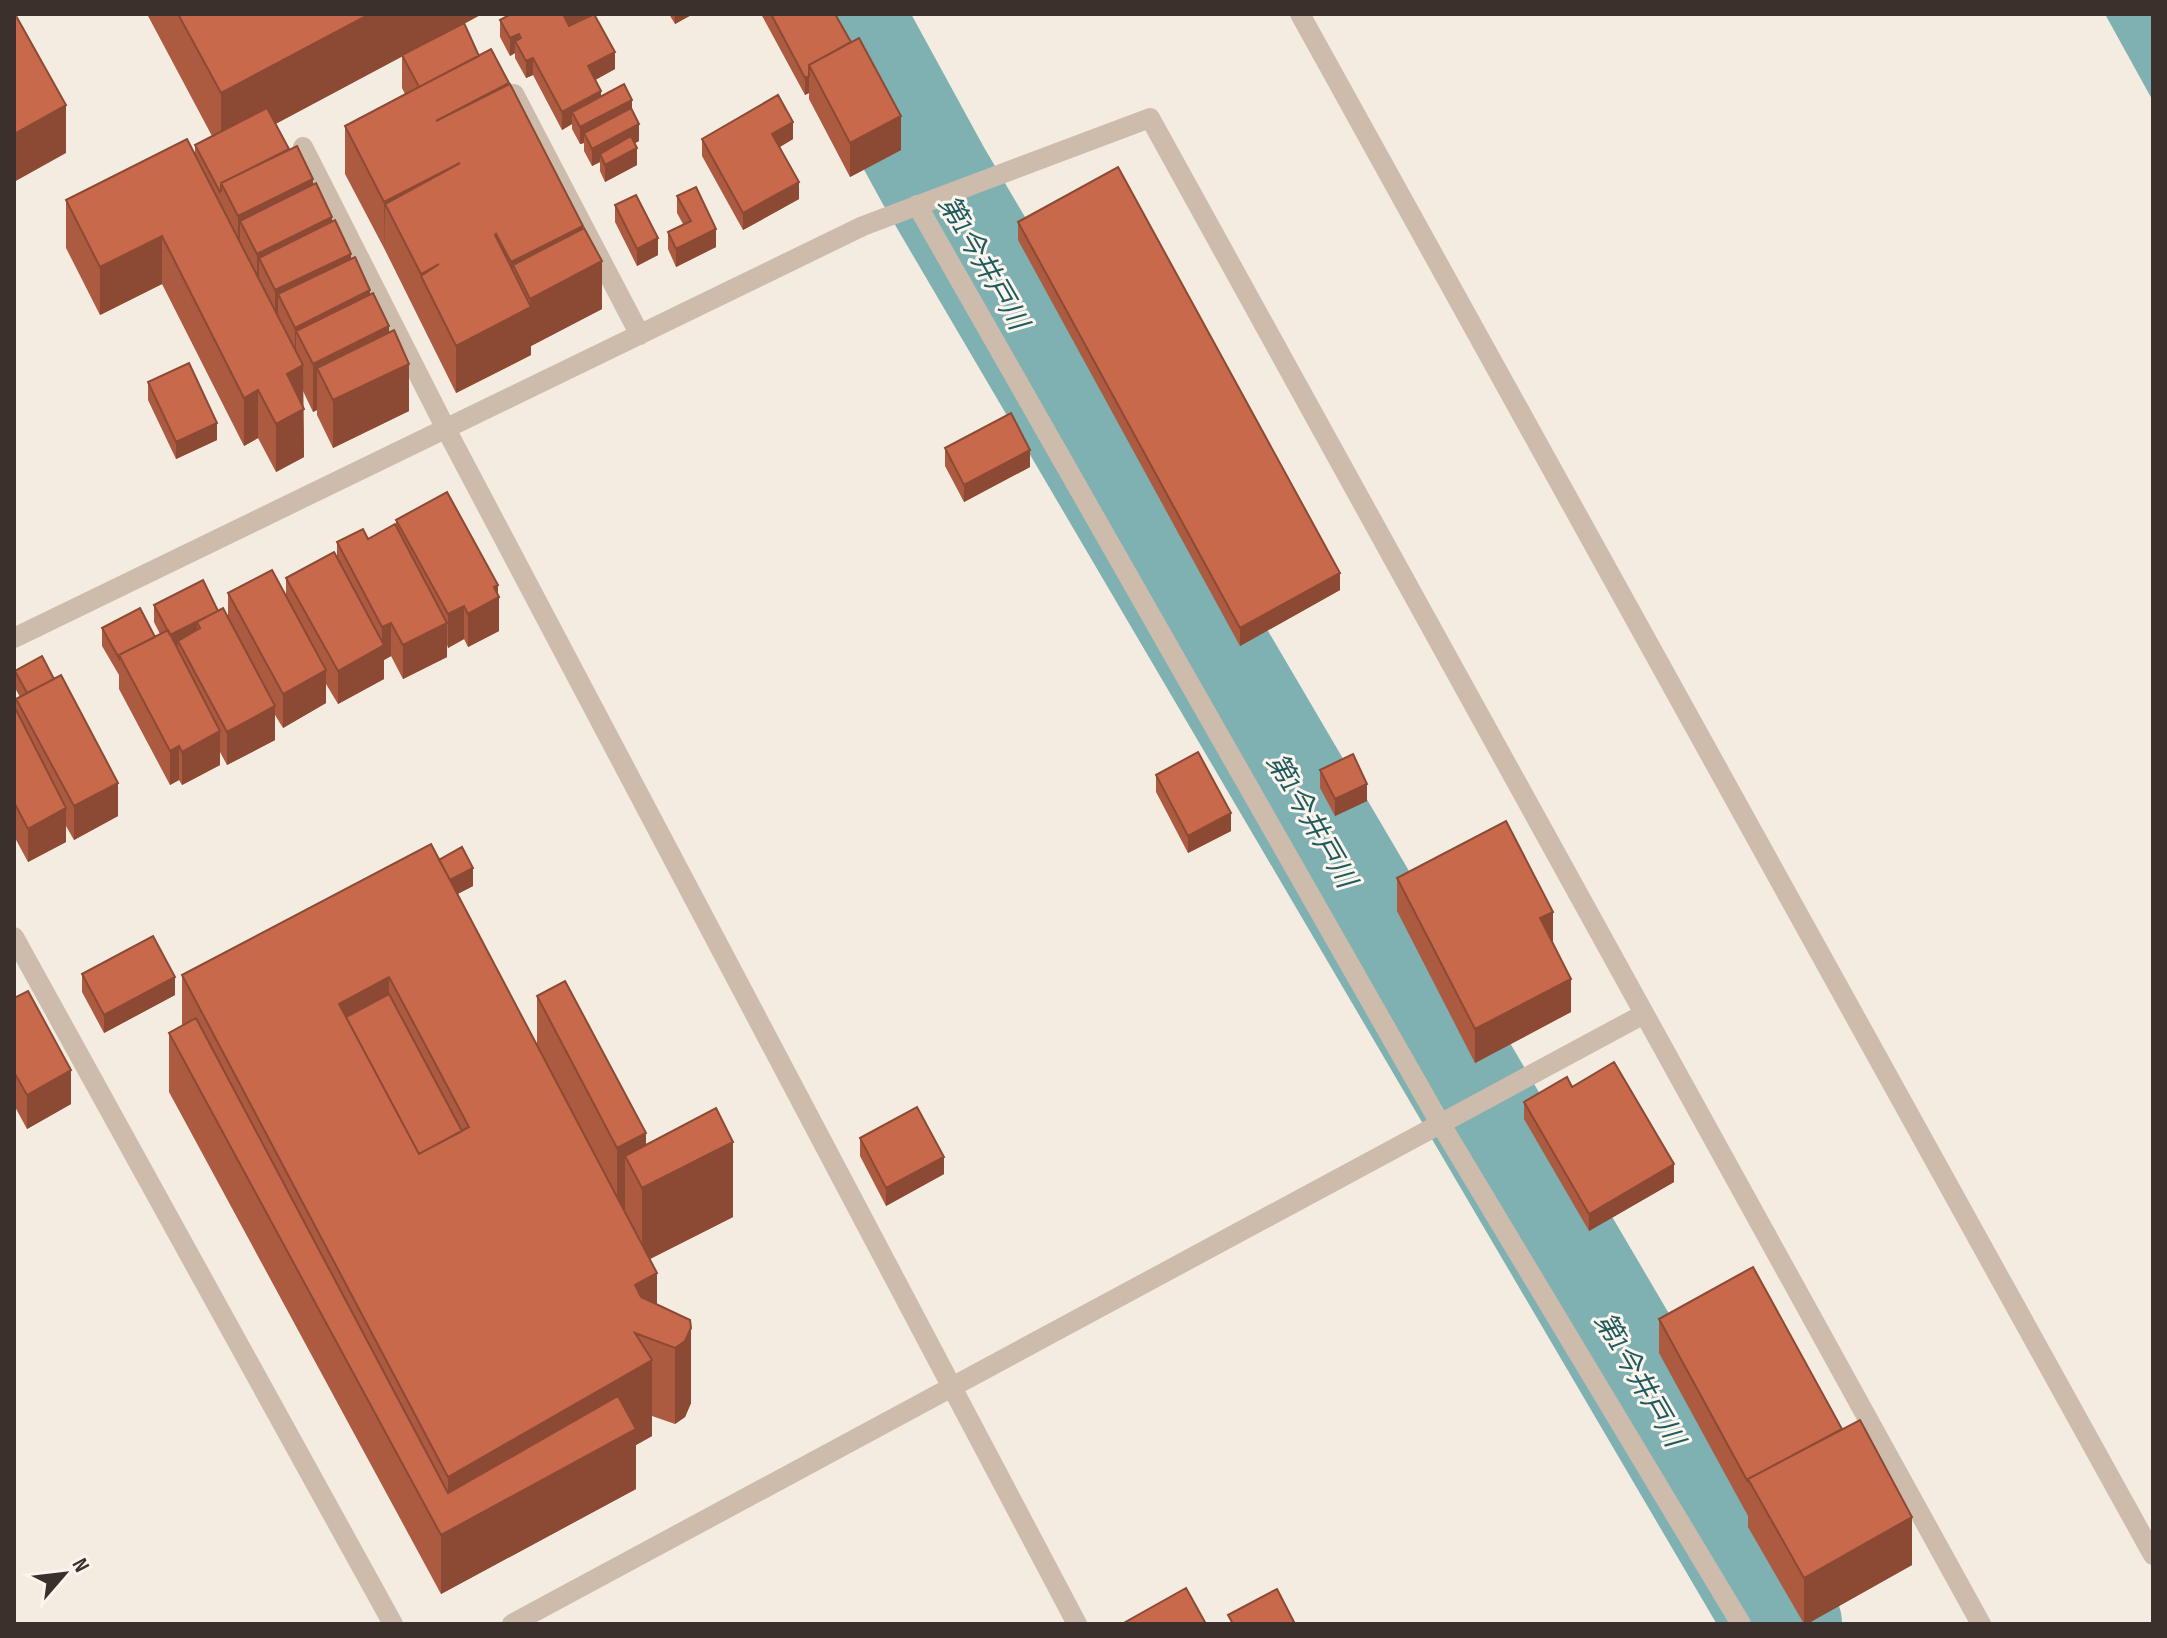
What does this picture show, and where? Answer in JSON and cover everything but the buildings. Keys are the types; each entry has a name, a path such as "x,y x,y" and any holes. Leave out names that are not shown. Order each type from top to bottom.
{"street":[{"path":"1300,14 2153,1555"},
{"path":"508,82 640,335"},
{"path":"14,638 863,226 1150,118 1642,1015 1981,1624"},
{"path":"303,147 446,429 1077,1624"},
{"path":"920,204 1443,1122 1741,1624"},
{"path":"14,937 393,1624"},
{"path":"512,1624 1642,1015"}],"water":[{"path":"2105,14 2153,14 2153,101"}],"waterway":[{"name":"第1今井戸川","path":"845,14 933,175 1784,1624"}]}
